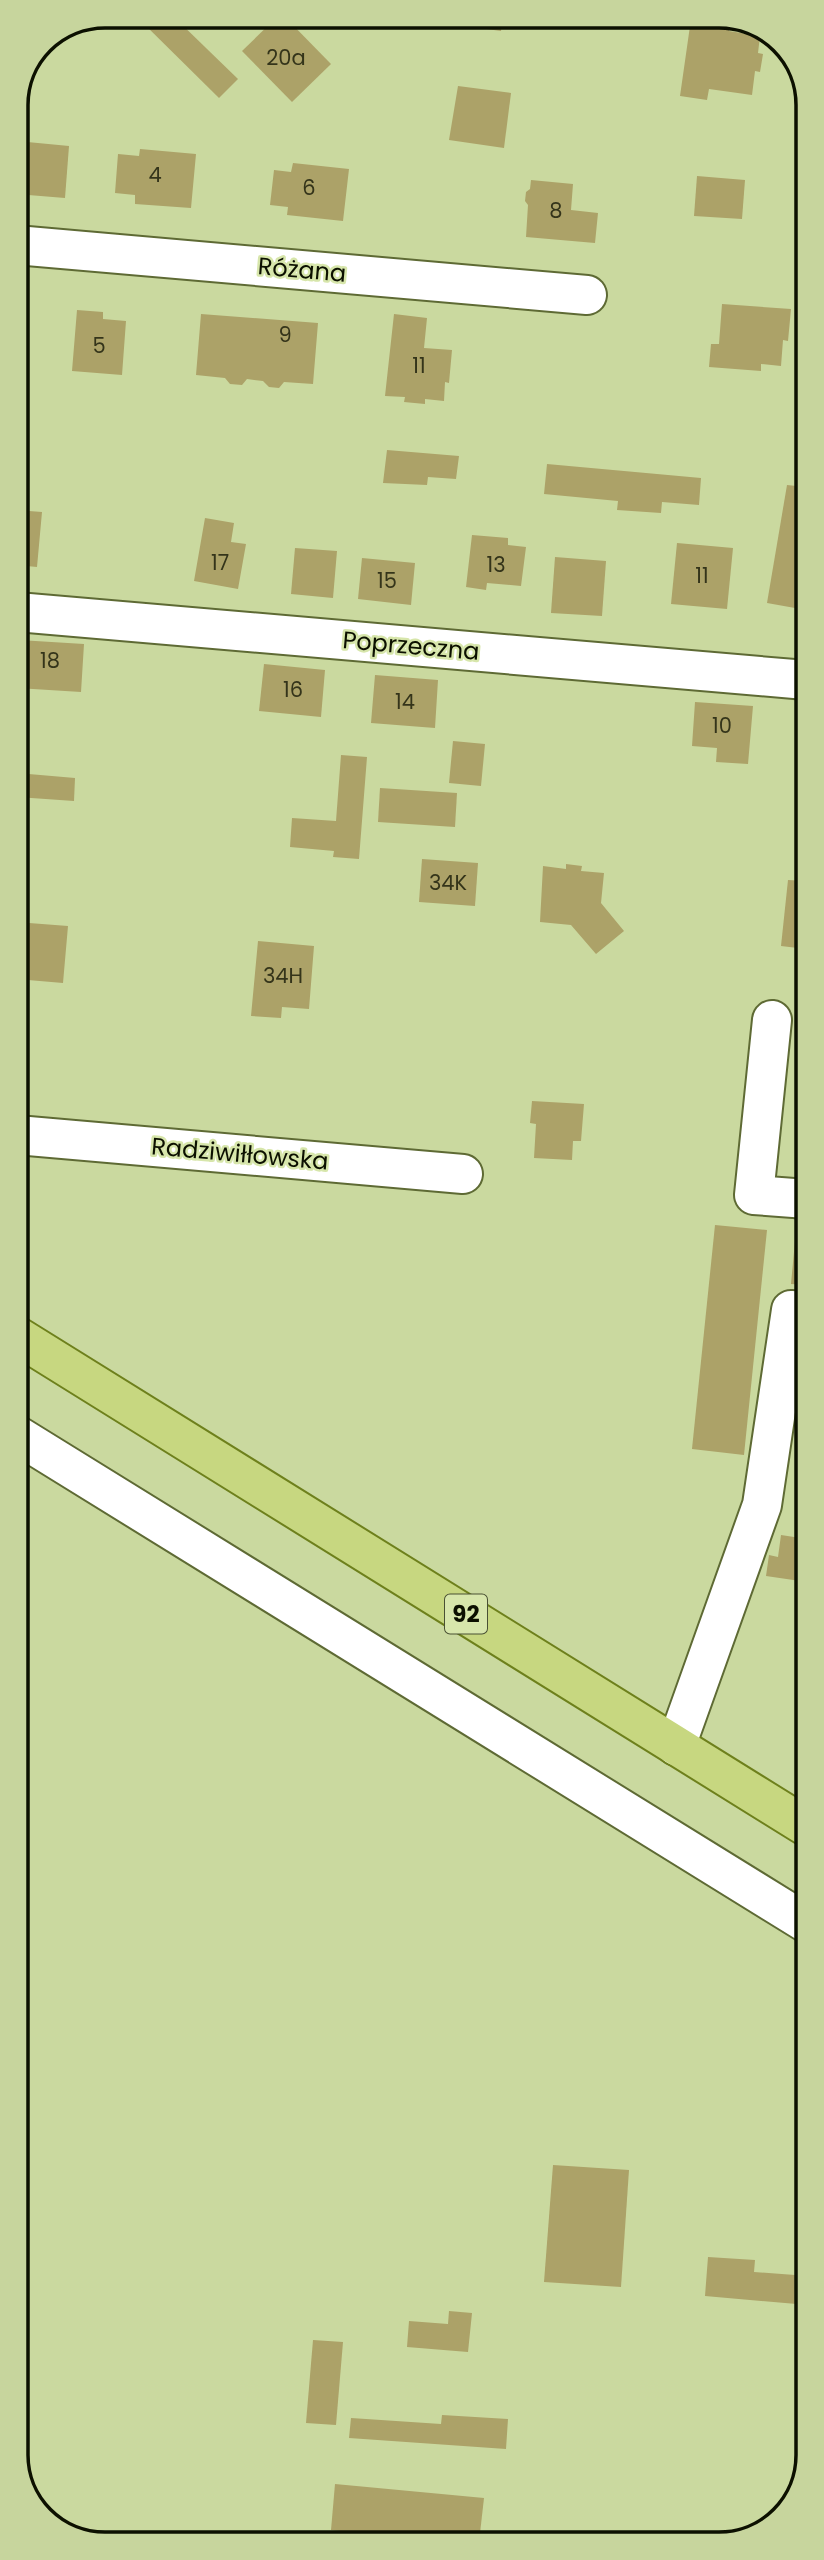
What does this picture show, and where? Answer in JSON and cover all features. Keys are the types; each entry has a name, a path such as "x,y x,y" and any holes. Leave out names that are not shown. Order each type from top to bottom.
{"main road":[{"name":"92","path":"28,1343 796,1820"}],"street":[{"name":"Różana","path":"28,246 587,295"},
{"name":"Poprzeczna","path":"28,613 796,679"},
{"path":"772,1020 754,1195 796,1198"},
{"name":"Radziwiłłowska","path":"28,1136 463,1174"},
{"path":"676,1746 762,1505 791,1310 796,1310"},
{"path":"28,1441 796,1917"}],"building":[{"path":"148,28 185,28 238,79 219,98"},
{"path":"266,28 296,28 331,64 292,102 242,51"},
{"path":"479,28 501,28 501,31"},
{"path":"690,28 724,28 760,40 758,53 763,54 760,72 755,71 752,95 709,89 707,100 680,96"},
{"path":"458,86 511,93 504,148 449,140"},
{"path":"28,142 69,146 65,198 28,195"},
{"path":"140,149 196,154 191,208 135,204 135,195 115,193 118,154 139,156"},
{"path":"293,163 349,169 343,221 287,215 288,207 270,205 274,170 291,172"},
{"path":"697,176 745,180 742,219 694,216"},
{"path":"531,180 573,184 571,210 598,213 595,243 526,237 528,205 525,201"},
{"path":"722,304 791,309 788,341 783,340 781,366 761,364 761,371 709,367 711,344 719,344"},
{"path":"77,310 103,312 103,319 126,321 122,375 72,371"},
{"path":"201,314 318,323 313,384 284,382 279,388 269,387 263,381 247,379 242,385 230,384 225,378 196,375"},
{"path":"394,314 427,318 424,348 452,350 449,383 445,382 444,401 425,399 425,404 404,402 405,397 385,396"},
{"path":"387,450 459,456 456,479 428,477 427,485 383,483"},
{"path":"547,464 701,478 699,505 662,502 661,513 617,510 618,501 544,494"},
{"path":"787,485 796,486 795,608 767,603"},
{"path":"28,511 42,512 37,567 28,566"},
{"path":"205,518 234,523 231,542 246,544 238,589 194,581"},
{"path":"472,535 508,538 508,545 526,547 521,586 487,583 486,590 466,587"},
{"path":"677,543 733,548 727,609 671,604"},
{"path":"295,548 337,551 333,598 291,594"},
{"path":"555,557 606,561 602,616 551,613"},
{"path":"362,558 415,563 411,605 358,599"},
{"path":"28,641 84,644 81,692 28,689"},
{"path":"264,664 325,670 321,717 259,711"},
{"path":"375,675 438,680 435,728 371,723"},
{"path":"695,702 753,706 748,764 716,762 717,748 692,746"},
{"path":"453,741 485,744 481,786 449,783"},
{"path":"341,755 367,757 359,859 333,857 334,851 290,847 292,818 336,821"},
{"path":"28,774 75,778 74,801 28,798"},
{"path":"380,788 457,793 455,827 378,822"},
{"path":"422,859 478,863 475,906 419,902"},
{"path":"566,864 582,866 581,871 604,873 601,903 624,931 596,954 571,925 540,922 543,866 566,869"},
{"path":"788,880 796,880 796,948 781,946"},
{"path":"29,923 68,926 63,983 28,980"},
{"path":"258,941 314,946 309,1009 282,1007 281,1018 251,1016"},
{"path":"532,1101 584,1104 581,1141 573,1141 572,1160 534,1158 536,1124 530,1123"},
{"path":"715,1225 767,1230 744,1455 692,1449"},
{"path":"795,1241 796,1241 796,1284 791,1284"},
{"path":"781,1535 796,1537 796,1580 766,1576 769,1555 778,1557"},
{"path":"553,2165 629,2170 621,2287 544,2282"},
{"path":"708,2257 755,2260 754,2272 796,2275 796,2304 705,2296"},
{"path":"449,2311 472,2313 468,2352 407,2347 409,2321 448,2324"},
{"path":"313,2340 343,2342 336,2425 306,2423"},
{"path":"442,2415 508,2419 506,2449 349,2438 351,2418 441,2424"},
{"path":"335,2484 484,2498 480,2532 331,2530"}]}
